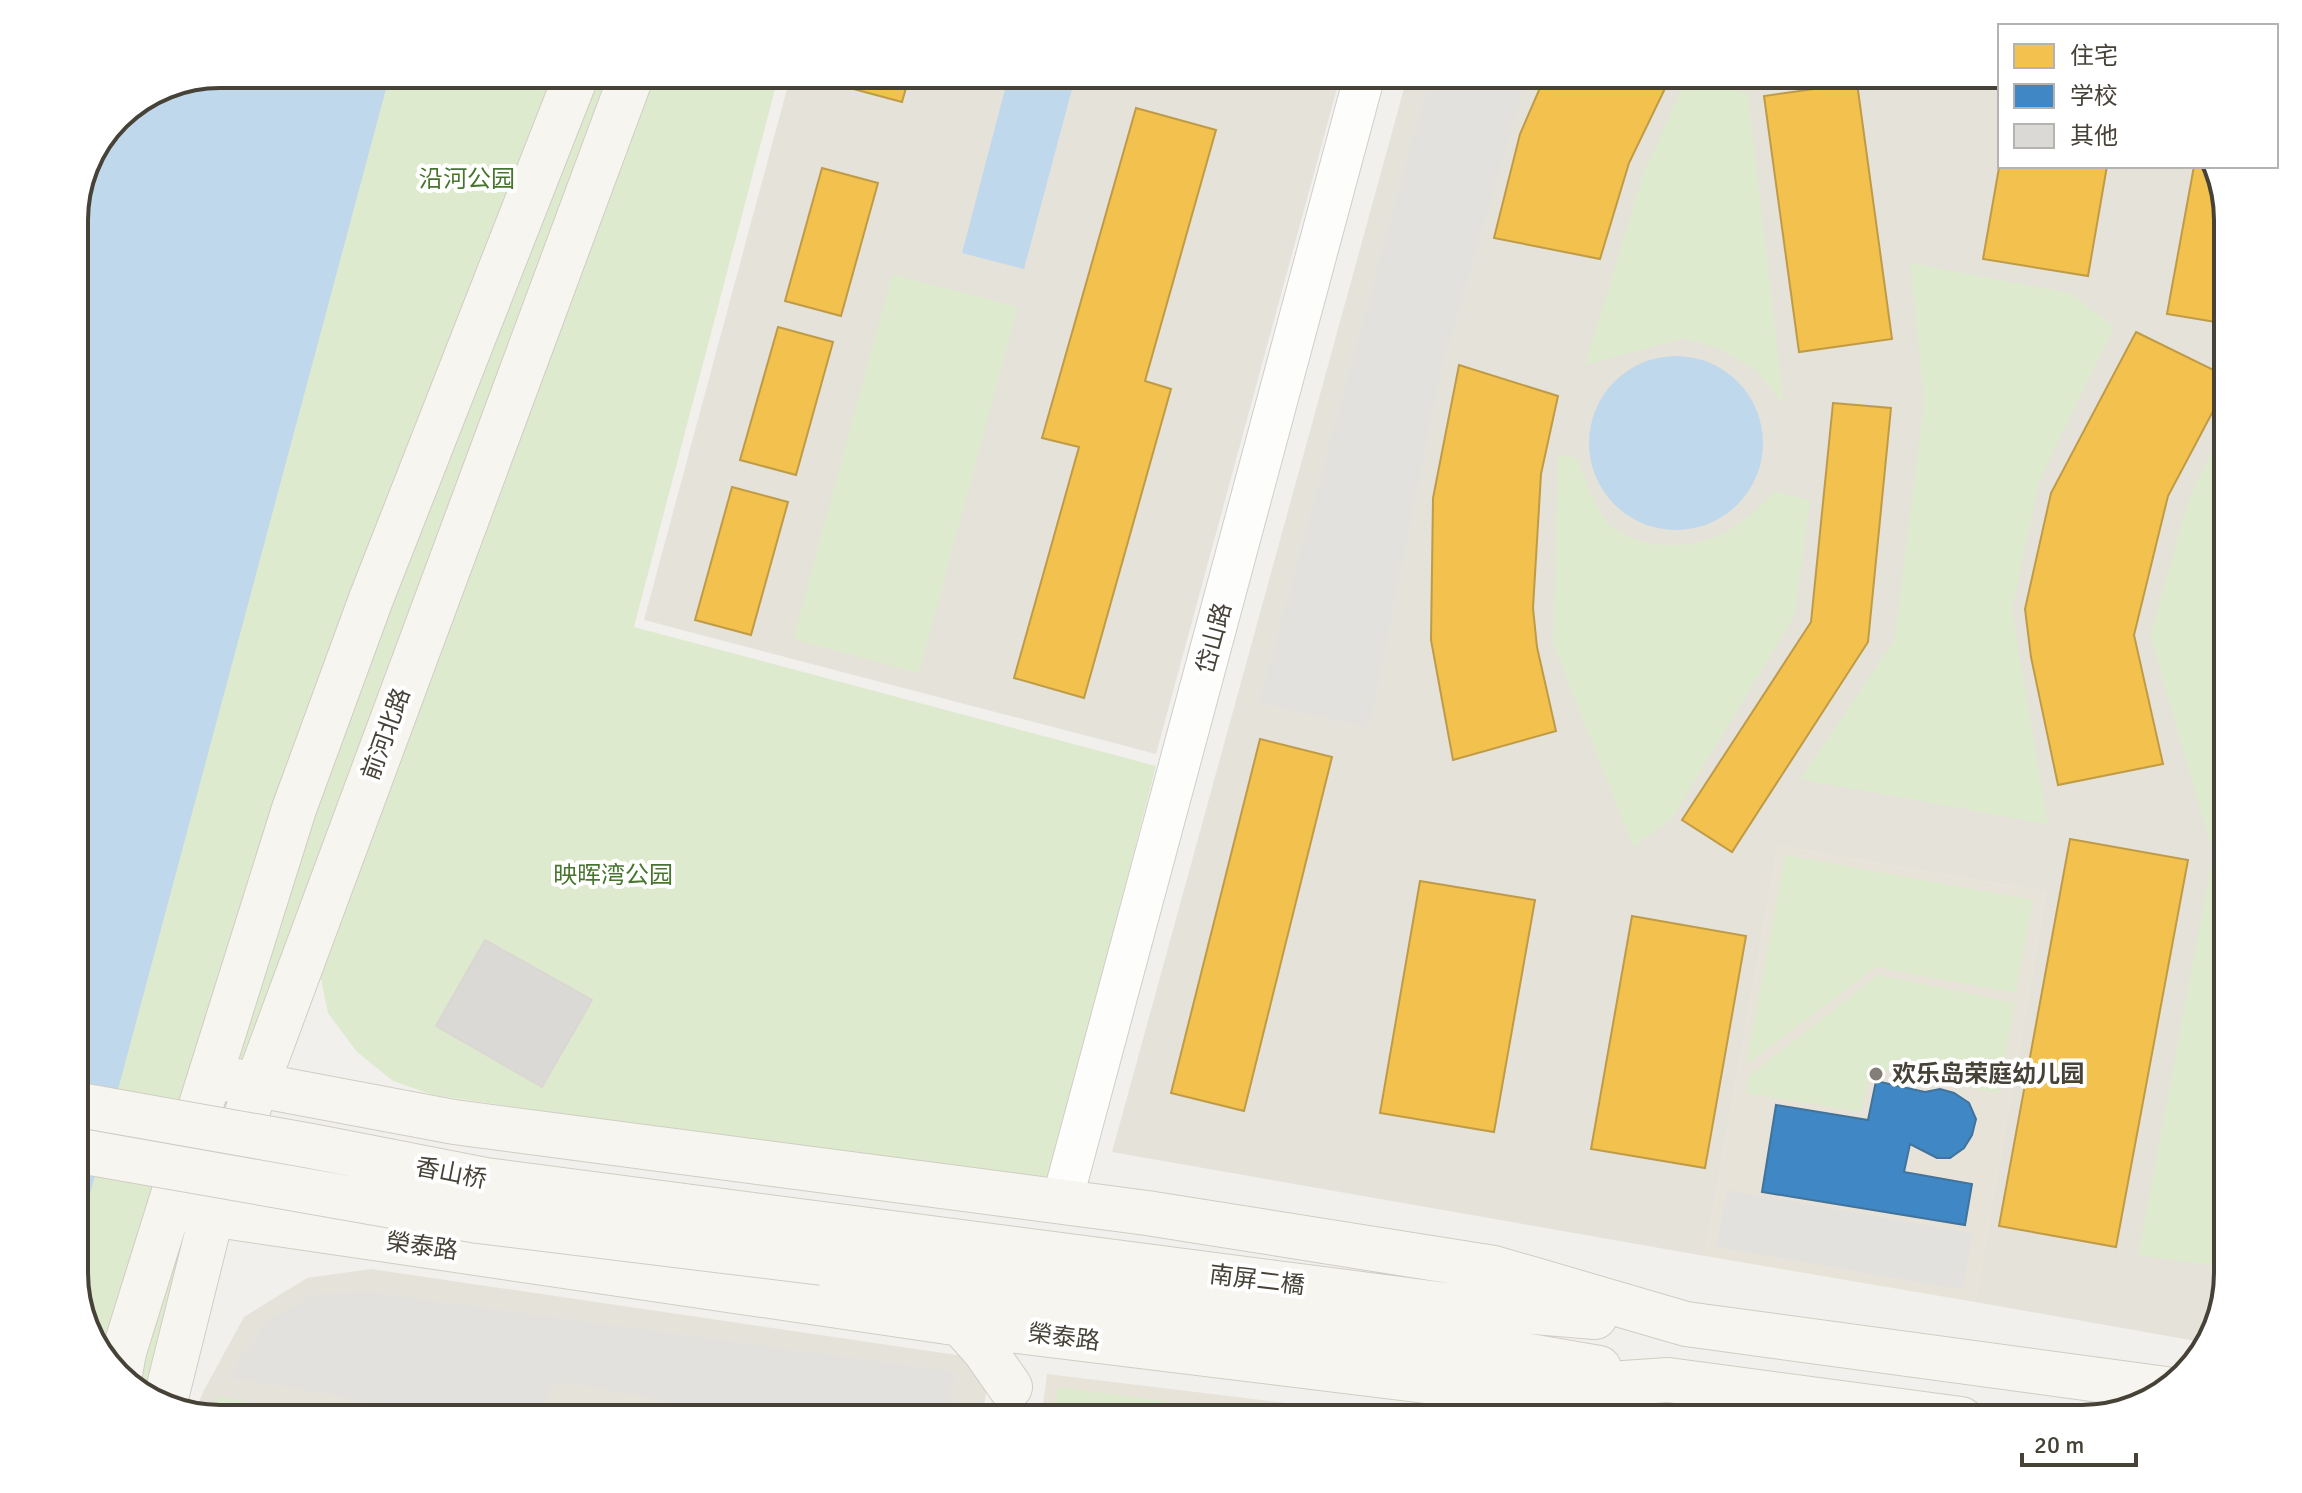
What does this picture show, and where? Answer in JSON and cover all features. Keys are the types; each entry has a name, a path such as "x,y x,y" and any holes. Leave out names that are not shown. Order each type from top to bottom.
{"main road":[{"path":"122,1361 294,809 371,599 572,88"},
{"name":"前河北路","path":"167,1394 212,1214 256,1087 627,88"},
{"path":"210,1076 454,1122 1062,1201 1494,1268 1686,1324 2149,1387"},
{"name":"香山桥","path":"88,1106 826,1244"},
{"path":"424,1246 454,1122"},
{"name":"香山桥","path":"88,1152 478,1221 826,1244"},
{"name":"榮泰路","path":"169,1208 961,1324 1507,1391 1668,1380 1856,1405"},
{"name":"南屏二橋","path":"826,1244 1446,1305 1686,1324"},
{"name":"南屏二橋","path":"826,1244 1431,1339 1668,1380"},
{"path":"961,1324 985,1351 1008,1403 1063,1337"}],"street":[{"name":"岱山路","path":"1062,1201 1361,88"}],"shaded area":[{"path":"787,88 1337,88 1156,754 644,620"},
{"path":"1404,88 1998,88 1998,168 2203,168 2211,194 2214,220 2214,1273 2207,1316 2195,1341 1975,1302 2046,892 1778,846 1705,1256 1112,1152"},
{"path":"1426,88 1524,88 1442,368 1369,728 1259,703"},
{"name":"欢乐岛荣庭幼儿园","path":"1778,846 2046,892 1975,1302 1705,1256"},
{"path":"1727,1190 1973,1233 1963,1290 1716,1247"},
{"path":"371,1269 991,1360 984,1405 199,1403 244,1317 307,1278"},
{"path":"369,1292 956,1372 950,1405 691,1405 559,1382 541,1405 389,1405 230,1378 243,1353 270,1319 316,1294"},
{"path":"1047,1374 1303,1405 1043,1405"}],"green space":[{"name":"沿河公园","path":"385,88 609,88 152,1386 121,1360 95,1316 88,1282 88,1191"},
{"name":"映晖湾公园","path":"644,88 775,88 634,627 1156,766 1049,1185 433,1095 393,1081 357,1052 328,1013 318,965"},
{"path":"1683,88 1730,88 1748,94 1784,405 1757,371 1721,349 1684,338 1585,365 1644,171"},
{"path":"1910,263 2070,293 2114,327 2039,482 2012,610 2048,824 1800,779 1894,641 1924,401"},
{"path":"892,274 1018,307 919,673 793,639"},
{"path":"2214,448 2214,1265 2138,1255 2213,854 2150,635 2189,498"},
{"path":"1558,455 1577,458 1602,515 1612,527 1641,541 1675,545 1708,540 1744,520 1775,491 1810,500 1795,615 1672,818 1633,847 1553,644"},
{"path":"1785,855 2033,900 2016,993 1876,967 1746,1065"},
{"path":"1878,975 2015,1003 1999,1093 1871,1069 1861,1112 1746,1093 1749,1076"},
{"path":"1057,1387 1193,1405 1055,1405"},
{"path":"218,1397 265,1405 220,1405 216,1405"}],"water":[{"path":"220,88 386,88 88,1202 88,211 92,186 110,147 127,127 147,110 169,98"},
{"path":"1005,88 1072,88 1024,269 962,253"},
{"path":"1676,356 1709,363 1737,382 1756,410 1763,443 1756,476 1737,504 1709,523 1676,530 1643,523 1615,504 1596,476 1589,443 1596,410 1615,382 1643,363"}],"building: 住宅":[{"path":"850,88 906,88 902,102"},
{"path":"1540,88 1665,88 1629,163 1600,259 1494,238 1520,134"},
{"path":"1821,88 1858,88 1892,339 1799,352 1764,96"},
{"path":"1136,108 1216,130 1145,381 1171,389 1084,698 1014,678 1079,447 1042,438"},
{"path":"822,168 878,183 841,316 785,301"},
{"path":"1999,168 2107,168 2088,276 1983,259"},
{"path":"2194,168 2203,168 2211,194 2214,220 2214,322 2167,314"},
{"path":"778,327 833,342 796,475 740,460"},
{"path":"2136,332 2214,370 2214,409 2168,496 2134,635 2163,764 2058,785 2031,657 2025,609 2051,493"},
{"path":"1459,365 1558,396 1541,474 1533,608 1537,647 1556,731 1453,760 1431,640 1433,498"},
{"path":"1833,403 1891,408 1868,642 1732,852 1682,820 1811,622"},
{"path":"732,487 788,502 751,635 695,620"},
{"path":"1260,739 1332,757 1244,1111 1171,1093"},
{"path":"2070,839 2188,860 2116,1247 1999,1226"},
{"path":"1420,881 1535,900 1494,1132 1380,1113"},
{"path":"1632,916 1746,936 1705,1168 1591,1149"}],"building: 学校":[{"path":"1876,1081 1925,1092 1940,1089 1954,1093 1969,1103 1976,1119 1972,1135 1964,1148 1950,1158 1937,1158 1910,1144 1904,1172 1972,1184 1965,1225 1762,1192 1776,1105 1868,1120"}],"building: 其他":[{"path":"485,940 592,1000 542,1087 436,1026"}],"place":[{"name":"欢乐岛荣庭幼儿园","path":"1876,1074"}]}
